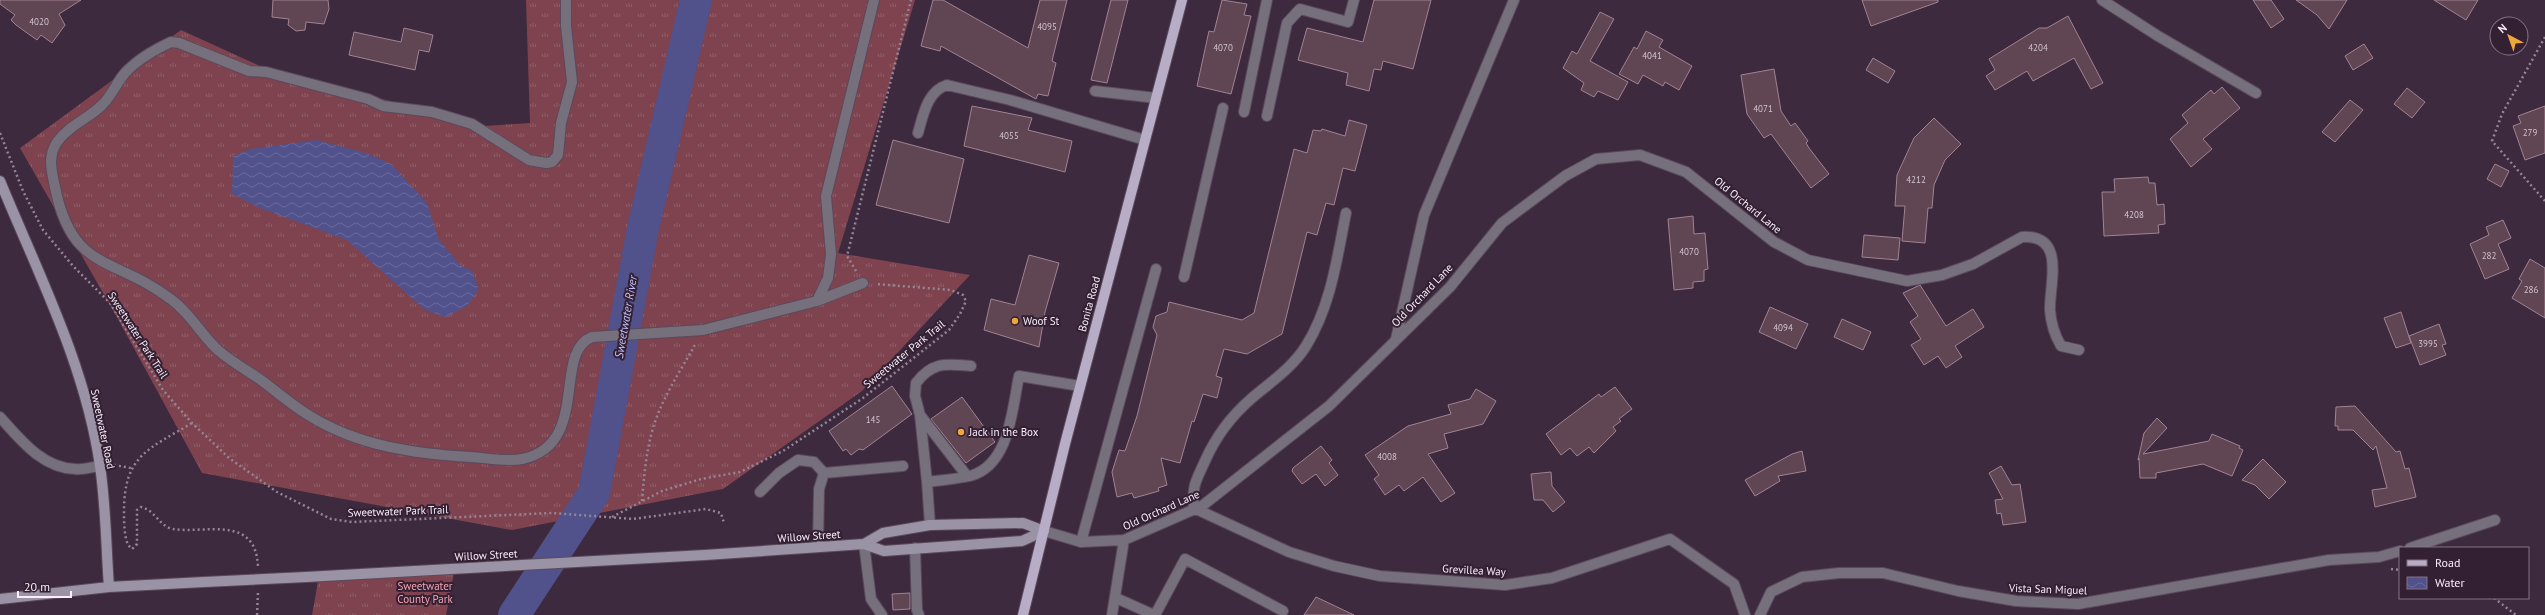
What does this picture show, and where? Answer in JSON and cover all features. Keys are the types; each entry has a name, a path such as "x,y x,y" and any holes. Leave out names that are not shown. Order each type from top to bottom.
{"main road":[{"name":"Bonita Road","path":"1023,615 1080,386 1182,0"},
{"name":"Sweetwater Road","path":"0,181 69,350 82,387 100,466 109,587"},
{"name":"Willow Street","path":"864,544 883,533 930,525 1023,523 1044,531"},
{"name":"Willow Street","path":"109,587 705,555 864,544 884,551 1022,542 1044,531"},
{"path":"0,599 109,587"}],"street":[{"path":"566,0 566,26 572,82 560,123 558,155 552,162 546,163 529,160 472,124 432,112 383,106 368,99 266,72 249,71 179,43 171,42 127,72 103,104 63,135 52,152 50,164 59,209 72,236 84,250 99,260 140,278 174,301 219,351 311,417 347,435 385,447 427,454 520,460 535,455 553,444 565,415 577,351 583,340 592,336 703,330 817,301 863,283"},
{"path":"817,301 828,278 831,254 826,196 874,0"},
{"path":"1244,112 1267,0"},
{"path":"1267,116 1287,23 1301,5 1348,22 1354,0"},
{"name":"Old Orchard Lane","path":"1396,339 1424,214 1514,0"},
{"path":"2102,0 2158,36 2256,93"},
{"path":"918,133 930,98 939,88 947,85 1010,100 1145,140"},
{"path":"1095,91 1156,98"},
{"path":"1184,277 1223,108"},
{"name":"Old Orchard Lane","path":"1044,531 1081,542 1124,540 1195,509 1329,406 1450,287 1508,218 1565,176 1596,159 1640,155 1686,172 1774,242 1808,260 1907,281 1942,275 1973,264 2022,236 2031,236 2044,242 2053,259 2054,282 2050,308 2054,335 2061,346 2079,350"},
{"path":"1195,509 1192,488 1213,444 1223,428 1250,400 1294,361 1317,327 1322,315 1333,274 1346,212"},
{"path":"1081,542 1156,269"},
{"path":"930,525 920,415 915,396 916,383 923,374 933,367 947,364 971,366"},
{"path":"927,482 967,476 996,461 1007,431 1019,376 1080,386"},
{"path":"920,415 967,476"},
{"path":"0,417 33,452 55,465 74,469 100,466"},
{"path":"760,492 779,473 798,460 814,462 824,473"},
{"path":"824,473 903,466"},
{"path":"818,547 819,489 824,473"},
{"name":"Grevillea Way","path":"1195,509 1289,552 1334,566 1380,576 1505,585 1552,578 1670,539 1734,584 1745,615"},
{"path":"2413,547 2495,520"},
{"path":"1112,615 1116,598 1124,540"},
{"path":"864,544 871,599 882,615"},
{"path":"914,548 917,610 919,615"},
{"name":"Vista San Miguel","path":"1760,615 1771,592 1802,577 1831,574 1883,573 1958,591 2016,602 2078,604 2329,560 2379,557 2399,551"},
{"path":"1116,598 1155,615 1185,559 1283,612"}],"path":[{"path":"863,283 848,256 910,0"},
{"path":"2545,37 2502,114 2492,141 2545,201"},
{"name":"Sweetwater Park Trail","path":"0,134 22,191 43,230 73,266 110,303 163,390 192,423 229,458 277,492 331,519 352,522 552,513 589,517 633,518 706,509 721,513 724,523"},
{"name":"Sweetwater Park Trail","path":"611,518 668,489 701,479 740,472 783,451 863,398 949,330 960,314 966,301 963,295 950,290 863,283"},
{"path":"642,501 646,459 653,427 673,384 703,330"},
{"path":"192,423 152,447 131,468 126,478 124,499 126,541 132,549 135,546 138,539 137,510 141,507 147,508 166,527 173,529 226,529 242,534 255,550 258,571"},
{"path":"257,615 258,585"},
{"path":"2495,599 2516,615"}],"green space":[{"path":"526,0 915,0 838,253 970,275 862,391 723,489 512,530 202,473 118,319 20,148 181,30 262,67 337,87 485,126 530,123"},
{"name":"Sweetwater County Park","path":"455,567 446,615 312,615 319,576"}],"water":[{"path":"316,140 366,153 391,164 427,203 439,240 460,265 472,271 478,286 477,292 467,306 446,317 425,310 347,240 260,208 232,194 233,156 250,149"},
{"path":"645,241 650,244 604,499 600,498"}],"building":[{"path":"0,0 81,0 59,14 65,25 52,43 41,35 37,40 16,25 11,20 15,15 0,4"},
{"path":"273,0 328,0 329,9 324,24 306,22 305,30 296,31 288,25 289,19 272,17"},
{"path":"933,0 943,0 1028,48 1040,0 1067,0 1052,61 1056,63 1048,96 1038,94 1036,99 941,46 940,51 921,46"},
{"path":"1111,0 1128,0 1107,83 1091,80"},
{"path":"1222,0 1247,4 1244,15 1251,16 1231,94 1197,86 1209,31 1214,32"},
{"path":"1374,0 1431,0 1413,69 1383,61 1381,70 1374,69 1369,91 1346,85 1348,73 1298,60 1307,28 1363,42"},
{"path":"1862,0 1938,0 1938,2 1871,26"},
{"path":"2253,0 2271,0 2284,19 2271,28"},
{"path":"2296,0 2347,0 2329,29 2317,15"},
{"path":"2434,0 2478,0 2466,20"},
{"path":"1600,12 1614,19 1590,61 1628,82 1618,100 1598,91 1594,97 1581,90 1584,83 1563,68 1572,51 1577,54"},
{"path":"2068,16 2103,83 2091,89 2074,58 2033,81 2027,71 1995,90 1986,76 1995,70 1989,59 2039,28 2047,28"},
{"path":"404,28 433,35 429,52 419,50 415,70 349,55 354,32 401,42"},
{"path":"1646,31 1663,40 1659,47 1692,66 1679,90 1665,82 1663,86 1643,75 1638,84 1619,74 1634,47 1637,49"},
{"path":"2364,44 2373,58 2353,70 2345,56"},
{"path":"1873,58 1895,71 1888,83 1866,70"},
{"path":"1774,69 1781,111 1791,126 1795,123 1808,141 1806,143 1809,148 1829,174 1811,188 1771,134 1764,138 1747,114 1741,75"},
{"path":"2222,87 2240,108 2203,139 2212,149 2191,167 2170,139 2188,123 2182,115 2211,90 2214,94"},
{"path":"2407,88 2425,102 2412,118 2394,104"},
{"path":"2350,100 2363,110 2335,142 2322,132"},
{"path":"972,106 1032,118 1028,130 1072,141 1065,172 964,146"},
{"path":"2545,106 2545,153 2525,160 2513,126 2521,123 2518,116"},
{"path":"1934,118 1961,144 1945,160 1934,185 1932,208 1928,208 1925,243 1902,241 1905,206 1895,206 1897,175 1914,138"},
{"path":"1349,120 1367,125 1355,171 1343,168 1334,205 1326,203 1317,235 1307,232 1282,334 1247,354 1224,349 1216,376 1222,378 1217,398 1203,394 1194,422 1192,421 1180,463 1161,458 1167,485 1158,488 1159,491 1134,498 1132,493 1117,497 1112,472 1119,450 1125,451 1137,416 1157,335 1153,327 1156,316 1167,312 1169,302 1242,320 1254,313 1294,149 1307,153 1313,130 1321,131 1322,129 1345,136"},
{"path":"893,140 964,159 949,223 876,205"},
{"path":"2495,164 2509,171 2501,187 2487,179"},
{"path":"2148,177 2149,183 2155,183 2157,205 2164,204 2165,224 2158,225 2159,233 2104,236 2102,192 2115,192 2114,179"},
{"path":"1693,216 1694,234 1705,233 1708,269 1704,270 1704,281 1693,282 1693,288 1674,290 1668,219"},
{"path":"2503,220 2511,238 2498,244 2509,269 2485,279 2470,244 2489,235 2486,227"},
{"path":"1864,235 1900,238 1898,260 1862,257"},
{"path":"1029,255 1059,263 1045,312 1039,347 984,330 991,299 1015,305"},
{"path":"2530,259 2545,268 2545,318 2512,298 2522,281 2519,279"},
{"path":"1920,285 1946,326 1973,309 1984,327 1955,346 1962,357 1946,368 1938,356 1924,365 1911,345 1921,339 1910,322 1918,316 1903,293"},
{"path":"1770,307 1808,324 1796,349 1759,332"},
{"path":"2401,312 2411,343 2396,348 2384,318"},
{"path":"1842,319 1871,332 1863,350 1834,337"},
{"path":"2439,324 2446,344 2442,345 2446,355 2420,365 2409,336"},
{"path":"892,386 912,414 863,450 859,449 851,455 846,449 843,451 829,431"},
{"path":"1615,387 1632,409 1619,419 1621,421 1613,427 1616,431 1594,453 1589,447 1577,456 1570,448 1561,455 1546,434 1599,394 1601,397"},
{"path":"1476,389 1496,401 1483,424 1444,434 1448,448 1428,454 1455,493 1441,502 1423,477 1404,491 1399,485 1385,495 1374,479 1379,475 1365,455 1408,426 1451,414 1448,405 1470,399"},
{"name":"Jack in the Box","path":"962,397 995,442 966,463 931,419"},
{"path":"2355,406 2396,452 2400,451 2405,469 2409,468 2416,497 2375,507 2372,490 2387,488 2376,446 2373,450 2353,430 2338,430 2338,426 2335,426 2336,407"},
{"path":"2157,418 2167,428 2143,454 2209,441 2212,434 2240,446 2239,448 2243,450 2232,476 2203,464 2156,473 2156,478 2140,478 2139,458 2138,460 2144,433"},
{"path":"1321,446 1332,460 1329,463 1338,475 1325,486 1316,474 1302,484 1292,471 1293,468"},
{"path":"1802,451 1806,471 1778,476 1780,481 1755,496 1745,480 1792,454"},
{"path":"2263,459 2286,482 2269,499 2255,485 2242,480"},
{"path":"2001,466 2012,485 2020,484 2026,522 2003,525 2001,513 1997,514 1995,500 2003,499 1989,473"},
{"path":"1551,472 1552,486 1565,502 1553,512 1543,500 1534,500 1531,474"},
{"path":"910,593 910,609 893,610 892,594"},
{"path":"1316,597 1354,615 1304,615"}],"waterway":[{"name":"Sweetwater River","path":"514,615 594,493 643,228 696,0"}],"place":[{"name":"Woof St","path":"1015,321"},
{"name":"Jack in the Box","path":"961,432"}]}
